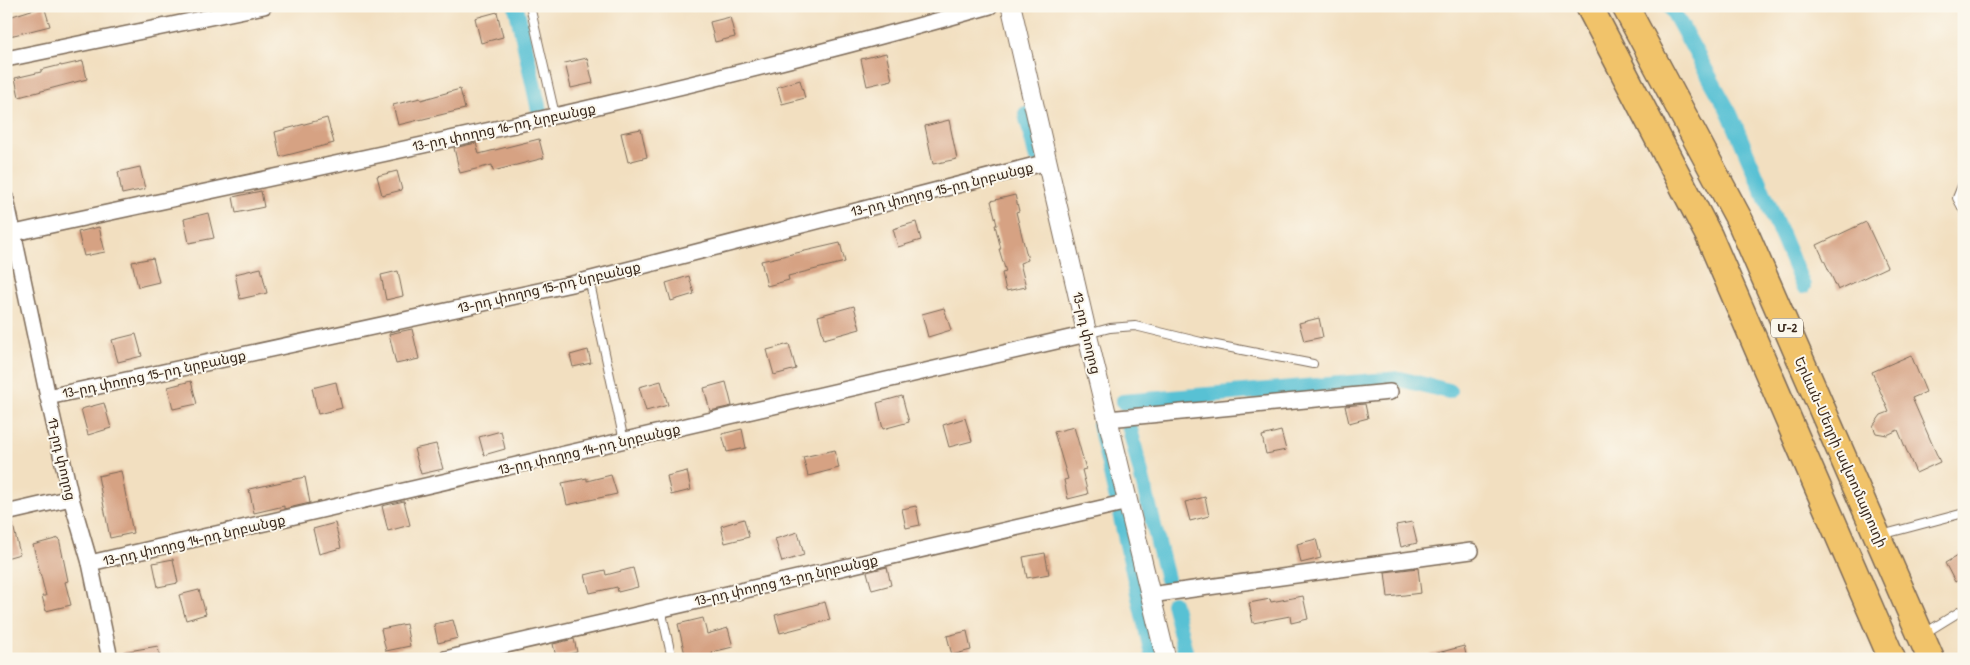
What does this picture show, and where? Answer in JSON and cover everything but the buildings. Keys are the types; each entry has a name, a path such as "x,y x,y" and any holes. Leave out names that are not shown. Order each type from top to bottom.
{"highway":[{"name":"Մ-2","path":"1589,6 1710,236 1892,659"},
{"name":"Երևան-Մեղրի ավտոմայրուղի","path":"1625,6 1740,221 1926,647"}],"street":[{"path":"6,58 264,6"},
{"name":"13-րդ փողոց 16-րդ նրբանցք","path":"14,233 617,102 897,32 990,6"},
{"name":"13-րդ փողոց","path":"1011,6 1087,334 1166,659"},
{"name":"13-րդ փողոց 15-րդ նրբանցք","path":"48,397 589,279 1048,162"},
{"name":"17-րդ փողոց","path":"6,199 14,233 13,263 48,397 71,498 90,564 110,659"},
{"name":"13-րդ փողոց 14-րդ նրբանցք","path":"90,564 1087,334"},
{"path":"1108,419 1390,392"},
{"path":"6,513 71,498"},
{"name":"13-րդ փողոց 13-րդ նրբանցք","path":"445,659 1128,502"},
{"path":"1150,595 1472,551"}],"lane":[{"path":"530,6 555,115"},
{"path":"1964,181 1957,198 1964,211"},
{"path":"589,279 624,440"},
{"path":"1087,334 1110,328 1135,326 1201,342 1314,364"},
{"path":"1878,536 1964,513"},
{"path":"661,609 672,659"},
{"path":"1926,647 1964,609"}],"waterway":[{"path":"516,6 539,110"},
{"path":"1670,6 1730,114 1803,286"},
{"path":"1026,114 1036,155"},
{"path":"1123,402 1400,379 1449,391"},
{"path":"1100,425 1116,496"},
{"path":"1129,425 1167,579"},
{"path":"1121,518 1153,659"},
{"path":"1173,603 1187,659"}]}
